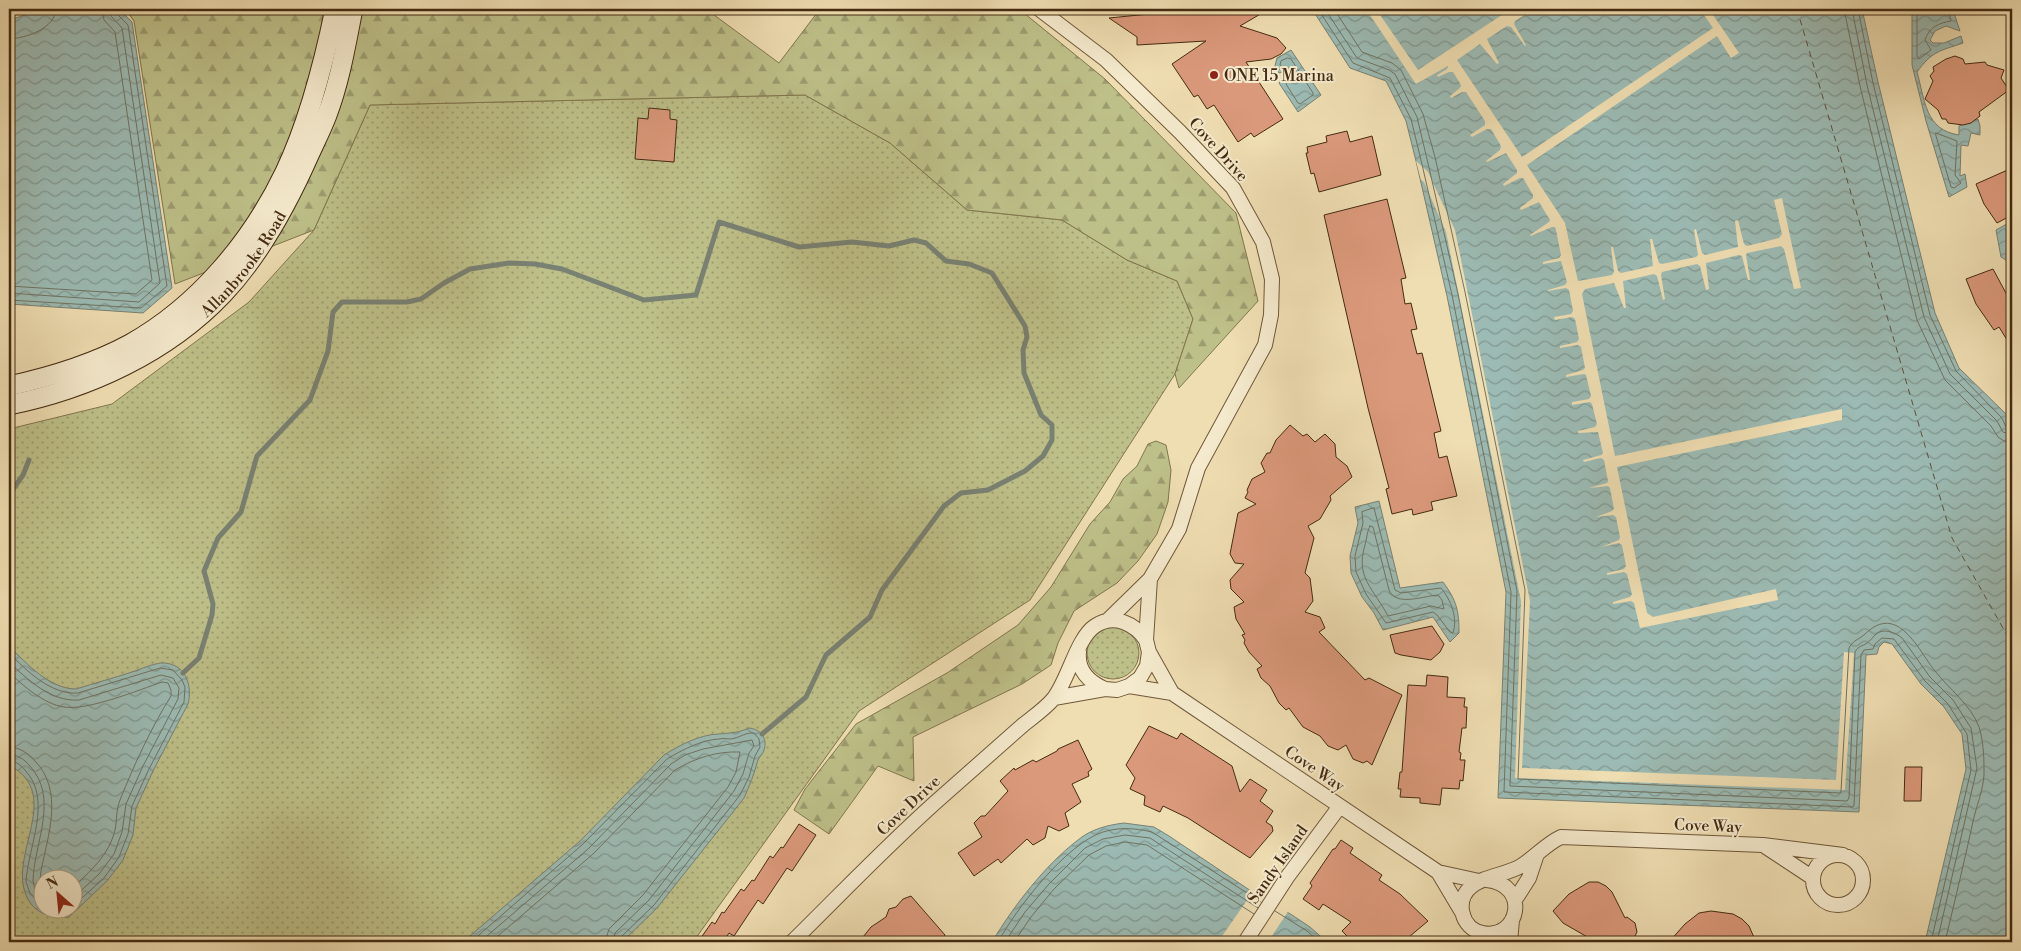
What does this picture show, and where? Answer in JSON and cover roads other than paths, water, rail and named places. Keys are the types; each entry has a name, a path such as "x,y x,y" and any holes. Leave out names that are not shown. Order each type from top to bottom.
{"street":[{"name":"Allanbrooke Road","path":"9,386 76,367 130,344 176,312 215,276 254,227 286,171 308,111 335,9"},
{"name":"Allanbrooke Road","path":"9,405 85,385 138,358 183,329 223,293 266,238 299,178 327,115 345,53 353,9"},
{"name":"Cove Drive","path":"792,942 900,833 1054,698 1071,668 1086,633 1107,621 1150,579 1178,529 1198,468 1265,344 1271,316 1272,279 1263,242 1233,188 1180,132 1106,60 1039,9"},
{"name":"Cove Drive","path":"1129,686 1140,678 1147,666 1150,579"},
{"path":"1107,621 1119,620 1130,624 1139,631 1147,646"},
{"path":"1081,644 1080,666 1094,684 1105,689"},
{"name":"Cove Way","path":"1147,646 1172,693"},
{"path":"1054,698 1105,689 1117,690 1129,686"},
{"name":"Cove Way","path":"1129,686 1172,693 1438,872 1483,881 1497,881 1505,885 1512,892 1515,900"},
{"name":"Sandy Island","path":"1244,942 1288,876 1340,806"},
{"name":"Cove Way","path":"1463,914 1463,898 1472,885 1520,866 1551,842 1561,837 1763,845 1842,855"},
{"name":"Cove Way","path":"1763,845 1813,878"},
{"path":"1510,942 1512,920 1516,910 1515,900 1529,878 1537,854"},
{"path":"1834,855 1842,855 1856,861 1863,874 1863,888 1854,900 1840,905 1826,902 1816,893 1813,887 1813,878 1819,863 1834,855"},
{"name":"Cove Way","path":"1438,872 1467,923 1484,938 1499,932 1512,920"}],"water":[{"path":"44,9 119,9 132,22 172,288 143,313 9,304 9,20"},
{"path":"1312,9 1862,9 1935,313 1959,368 2007,415 2012,428 2012,942 1925,942 1966,769 1962,734 1944,707 1921,684 1892,644 1884,642 1879,647 1877,654 1866,655 1859,812 1498,798 1506,592 1447,296 1416,161 1406,121 1386,81 1350,68"},
{"path":"1912,9 1953,10 1960,31 1946,26 1935,31 1930,40 1933,43 1944,43 1961,36 1963,43 1942,50 1932,56 1917,72 1928,112 1939,127 1959,135 1959,126 1978,119 1980,126 1980,135 1971,133 1968,146 1961,145 1960,176 1965,174 1967,187 1949,197 1926,121 1912,65"},
{"path":"1291,50 1321,95 1298,112 1279,83 1286,75 1283,72 1279,73 1275,66 1277,58"},
{"path":"2012,221 2012,264 2001,257 1996,230"},
{"path":"1379,501 1400,588 1443,582 1451,595 1458,612 1459,633 1450,642 1433,617 1383,630 1374,613 1362,597 1351,573 1350,556 1358,523 1355,507"},
{"path":"9,646 48,680 66,688 76,689 161,663 176,666 185,676 189,689 188,704 136,808 133,835 123,860 107,881 82,905 82,868 32,868 31,904 24,887 23,869 34,812 33,794 26,778 9,765"},
{"path":"749,728 760,732 764,738 765,746 744,798 657,908 622,942 463,942 580,841 664,755 697,738 738,732"},
{"path":"1124,823 1154,827 1248,889 1292,915 1327,942 992,942 1030,887 1066,850 1083,836 1094,830"}],"waterway":[{"path":"183,673 199,658 212,615 213,604 204,571 218,538 241,512 257,456 310,400 328,351 333,312 342,302 407,302 421,299 444,283 470,269 509,263 535,264 562,269 644,300 696,295 719,222 799,247 852,242 889,246 914,240 926,243 946,261 969,264 992,273 1025,326 1027,337 1023,350 1024,373 1041,415 1052,425 1052,440 1043,456 1025,471 988,490 961,493 944,506 882,590 870,617 826,655 806,697 762,734"},
{"path":"9,495 23,475 29,460"}],"place":[{"name":"ONE ̊15 Marina","path":"1214,75"}]}
